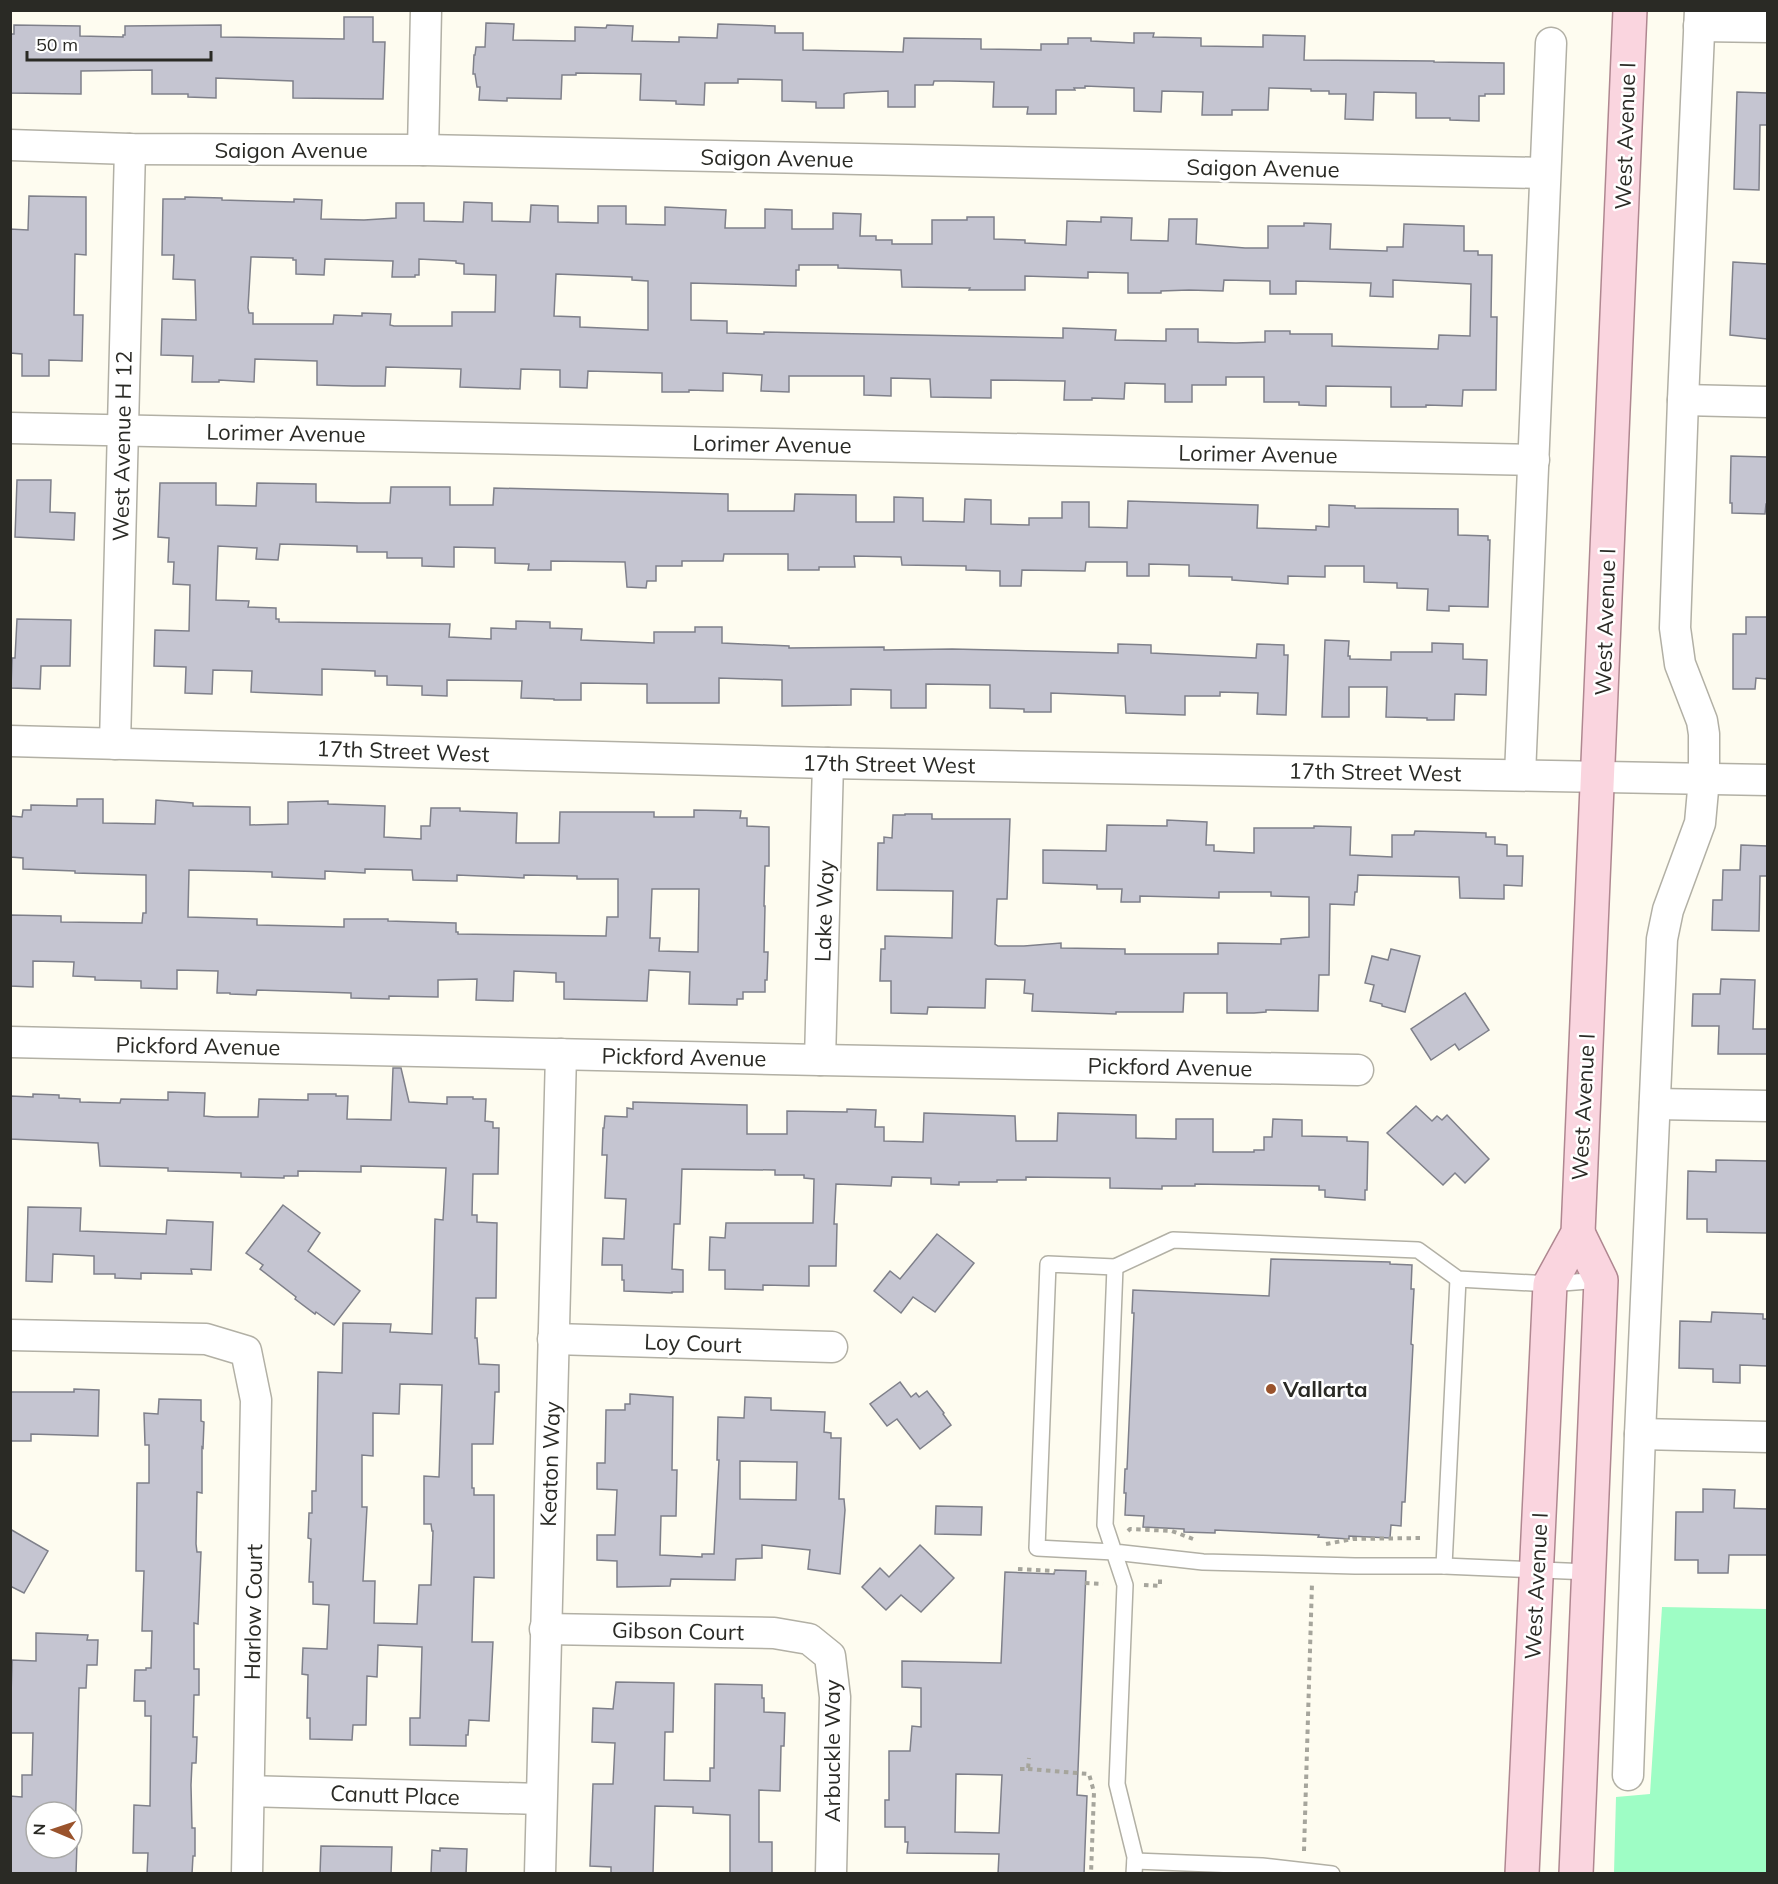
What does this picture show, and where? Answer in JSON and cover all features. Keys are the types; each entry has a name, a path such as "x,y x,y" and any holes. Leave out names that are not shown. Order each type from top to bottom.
{"main road":[{"name":"West Avenue I","path":"1522,1874 1550,1284 1578,1233 1630,10"},
{"name":"West Avenue I","path":"1576,1874 1601,1280 1578,1233"}],"street":[{"path":"423,150 426,10"},
{"path":"1628,1775 1640,1434 1662,939 1668,910 1700,823 1704,779 1702,721 1680,664 1675,628 1700,18 1767,27"},
{"path":"1520,775 1551,43"},
{"name":"Saigon Avenue","path":"10,145 130,149 423,150 1544,173"},
{"name":"West Avenue H 12","path":"115,744 130,149"},
{"path":"1683,400 1767,402"},
{"name":"Lorimer Avenue","path":"10,428 1534,460"},
{"name":"17th Street West","path":"10,741 828,763 1767,780"},
{"name":"Lake Way","path":"820,1060 828,763"},
{"name":"Pickford Avenue","path":"10,1042 1358,1070"},
{"name":"Keaton Way","path":"540,1874 561,1054"},
{"path":"1655,1104 1767,1106"},
{"name":"Harlow Court","path":"10,1335 206,1339 246,1351 256,1401 247,1874"},
{"name":"Loy Court","path":"553,1339 832,1347"},
{"path":"1640,1434 1767,1437"},
{"name":"Gibson Court","path":"545,1629 774,1633 809,1639"},
{"name":"Arbuckle Way","path":"809,1639 830,1656 835,1697 831,1874"},
{"name":"Canutt Place","path":"249,1791 541,1799"}],"lane":[{"path":"1589,1572 1444,1566 1203,1562 1113,1552 1037,1548 1048,1264 1115,1267 1173,1240 1418,1250 1458,1279 1550,1284 1601,1280"},
{"path":"1115,1267 1105,1525 1125,1584 1117,1784 1135,1867 1262,1866 1332,1874"},
{"path":"1444,1566 1458,1279"}],"path":[{"path":"1113,1552 1130,1529 1172,1531 1196,1541"},
{"path":"1304,1851 1313,1546 1353,1539 1420,1538"},
{"path":"1018,1569 1054,1571"},
{"path":"1144,1585 1160,1586 1161,1570"},
{"path":"1085,1583 1103,1584"},
{"path":"1028,1769 1029,1758"},
{"path":"1020,1769 1089,1774 1094,1792 1091,1874"}],"green space":[{"path":"1662,1607 1767,1609 1767,1873 1614,1873 1616,1797 1650,1794"}],"building":[{"path":"344,17 373,17 373,42 385,42 383,99 293,98 293,81 216,78 216,98 188,97 188,94 152,94 152,70 81,71 81,94 10,93 10,34 14,34 14,25 80,26 80,36 123,37 125,26 221,25 221,37 344,39"},
{"path":"486,23 514,24 513,40 575,41 575,27 633,26 632,41 679,42 679,37 717,38 718,24 775,26 775,33 803,33 803,50 903,52 904,38 981,39 981,49 1041,50 1041,44 1068,44 1068,38 1134,43 1134,33 1154,33 1153,37 1201,38 1201,46 1263,47 1263,35 1305,36 1304,60 1504,63 1504,94 1479,96 1479,121 1416,118 1416,93 1374,92 1373,120 1345,119 1346,94 1329,94 1329,91 1311,91 1311,89 1269,88 1268,110 1232,110 1232,115 1202,115 1203,92 1162,91 1161,112 1134,111 1134,88 1085,86 1085,88 1074,88 1075,90 1056,90 1056,114 1027,114 1028,107 993,107 994,82 949,81 934,81 933,85 915,85 915,107 888,107 888,91 847,93 844,94 844,108 816,108 816,102 782,101 782,80 738,79 738,83 705,83 704,105 676,104 676,101 640,100 641,74 576,73 576,75 562,75 561,99 479,100 480,87 477,87 475,74 473,74 474,55 476,47 485,47"},
{"path":"1737,92 1767,93 1767,125 1760,125 1759,190 1734,189"},
{"path":"29,196 86,197 86,255 75,254 74,315 83,315 82,361 49,360 49,376 22,376 22,354 10,353 10,229 28,230"},
{"path":"185,197 222,198 222,200 294,202 294,199 322,200 321,219 364,220 396,218 396,203 424,203 424,221 463,222 464,202 492,203 492,221 530,222 531,205 558,206 558,222 598,223 598,206 626,206 626,224 665,225 665,207 726,210 725,228 765,228 765,209 792,210 792,229 833,229 833,213 861,214 860,236 876,236 876,240 892,240 892,244 932,244 932,220 967,220 967,217 994,217 994,239 1066,245 1067,221 1101,222 1101,217 1132,218 1131,240 1168,241 1169,219 1197,219 1196,244 1245,248 1268,248 1268,226 1304,226 1304,223 1331,224 1330,249 1387,251 1387,247 1403,247 1404,224 1464,226 1464,251 1478,251 1478,255 1492,255 1491,317 1497,317 1496,390 1463,390 1462,406 1391,407 1391,387 1326,386 1326,406 1299,405 1299,402 1264,402 1264,377 1226,377 1226,385 1192,385 1192,402 1165,402 1165,384 1125,383 1124,399 1064,400 1065,381 991,380 991,398 931,397 930,379 891,378 891,396 864,395 864,376 789,376 789,392 761,391 762,375 723,373 723,391 662,392 662,373 588,371 587,388 560,387 560,370 521,369 520,389 460,387 461,369 386,367 385,386 353,386 317,385 317,361 255,359 254,382 219,380 219,382 192,382 193,356 161,355 162,319 196,320 195,280 173,279 174,255 162,255 163,199 185,199","holes":["251,257 293,258 296,260 296,274 324,275 325,259 393,261 392,277 419,275 419,259 456,261 456,263 464,264 464,274 496,275 495,312 452,312 452,326 394,326 390,325 391,314 362,313 362,316 334,315 333,324 253,324 253,313 249,313 248,308","799,265 838,265 838,268 901,270 902,287 970,288 969,290 1025,290 1025,276 1088,278 1088,272 1128,273 1128,293 1223,291 1224,280 1270,281 1270,294 1296,294 1296,281 1371,283 1370,296 1393,297 1393,280 1471,284 1470,336 1439,335 1438,349 1332,346 1332,334 1290,334 1290,331 1265,331 1265,342 1236,343 1198,342 1198,329 1166,329 1166,341 1115,340 1116,330 1063,328 1063,338 764,332 764,334 727,333 727,321 691,320 691,283 796,286 796,270 799,270","556,274 632,277 632,280 648,281 648,330 580,327 580,317 554,316"]},
{"path":"1733,262 1767,264 1767,339 1730,335"},
{"path":"1731,456 1767,457 1765,514 1732,513 1732,503 1730,503"},
{"path":"17,480 51,480 50,512 75,513 74,540 15,537"},
{"path":"160,483 216,483 216,505 256,506 257,483 316,484 316,502 358,503 390,503 391,487 450,487 450,505 493,505 494,488 728,494 728,511 794,511 795,494 856,495 856,522 894,522 894,497 923,498 923,521 964,522 965,499 991,500 991,524 1029,525 1029,518 1062,518 1062,502 1089,502 1089,527 1127,528 1128,501 1258,505 1257,528 1316,530 1316,526 1329,527 1329,505 1355,506 1355,508 1458,509 1458,535 1488,536 1490,540 1488,607 1449,606 1449,611 1427,610 1428,589 1397,588 1397,583 1364,582 1364,566 1325,566 1325,577 1288,576 1288,584 1232,580 1232,577 1189,576 1189,565 1149,564 1149,576 1127,576 1127,562 1086,562 1085,571 1022,570 1021,586 1000,586 1000,571 966,570 966,566 902,565 901,557 854,556 855,567 788,570 788,554 724,554 723,561 682,561 682,566 656,566 656,581 647,581 646,588 627,587 625,562 551,561 551,570 528,570 529,564 495,563 495,548 454,547 454,567 422,566 422,558 387,558 387,552 357,552 357,546 280,544 278,560 256,559 257,548 218,546 216,600 249,601 248,607 276,608 276,619 279,619 279,622 450,624 449,637 491,639 491,628 516,629 516,621 550,622 550,628 582,629 581,640 654,643 654,632 695,632 695,627 722,627 722,643 789,646 789,648 884,647 884,650 952,649 1118,653 1118,644 1151,645 1151,653 1256,658 1257,644 1284,645 1284,655 1288,655 1286,715 1257,714 1258,693 1220,692 1220,696 1185,696 1185,715 1126,713 1125,696 1051,693 1051,712 1024,712 1024,709 990,708 990,685 926,684 926,708 891,708 891,690 851,689 851,705 782,706 782,680 719,678 719,703 647,703 647,684 581,683 581,700 554,700 521,698 522,681 447,680 447,696 422,695 422,686 387,685 387,676 375,676 375,671 322,669 322,695 251,692 252,671 213,670 212,694 185,693 186,667 154,666 155,630 189,631 190,585 173,584 174,562 168,562 169,538 158,537"},
{"path":"1746,617 1767,617 1767,679 1756,678 1755,689 1733,689 1733,634 1746,634"},
{"path":"17,619 71,620 70,666 41,666 40,689 11,688"},
{"path":"1325,640 1349,641 1348,656 1350,659 1391,660 1391,652 1432,652 1432,643 1463,644 1463,659 1487,660 1486,695 1455,694 1454,720 1427,720 1427,718 1386,717 1387,687 1349,687 1349,717 1322,717"},
{"path":"77,799 103,799 103,823 155,824 156,800 193,803 193,806 250,807 250,825 288,824 288,802 328,801 328,804 385,806 384,837 421,839 421,826 430,826 431,808 460,808 460,811 517,813 516,843 559,843 560,812 654,812 654,817 694,817 694,810 741,811 740,818 747,818 747,826 769,827 769,866 765,866 764,906 764,952 768,952 765,992 743,992 743,999 737,999 737,1005 689,1004 690,972 649,970 647,1001 564,999 564,982 556,982 556,973 514,971 513,1001 476,1000 477,979 438,980 438,997 351,998 351,993 257,990 256,995 230,994 217,993 218,971 177,970 177,989 141,988 141,981 95,980 95,977 73,976 74,962 33,961 33,987 10,986 10,915 61,916 61,922 142,923 143,913 146,913 146,875 23,869 23,858 10,857 10,816 22,817 23,810 31,810 31,805 77,806","holes":["365,869 412,870 413,880 457,881 457,875 524,878 524,875 577,876 577,879 618,879 618,917 607,917 606,936 458,934 456,923 388,921 388,919 344,919 344,927 257,925 257,919 188,917 189,870 272,872 272,877 325,879 325,871 365,873","652,889 699,889 698,952 659,951 660,938 650,938"]},
{"path":"932,814 932,819 1010,819 1007,899 997,899 995,944 998,946 1061,943 1061,948 1125,949 1125,954 1218,954 1218,943 1281,944 1281,939 1309,937 1309,897 1271,896 1271,892 1219,892 1219,898 1140,896 1140,902 1121,902 1122,889 1097,889 1097,885 1043,883 1043,850 1106,851 1107,825 1167,826 1167,820 1207,822 1206,845 1214,845 1214,851 1254,853 1254,828 1351,827 1350,855 1392,857 1392,835 1414,835 1415,831 1486,833 1486,837 1495,837 1495,844 1507,845 1507,856 1523,856 1522,886 1504,885 1504,899 1460,898 1459,877 1358,875 1354,905 1330,904 1329,975 1319,975 1318,1011 1266,1010 1266,1012 1254,1013 1227,1013 1227,993 1184,993 1183,1012 1116,1012 1116,1014 1032,1011 1033,994 1024,993 1025,980 986,979 985,1008 928,1007 927,1014 891,1013 891,981 880,981 881,949 885,949 885,936 952,938 953,891 877,890 878,843 884,843 884,837 892,838 893,815"},
{"path":"1741,845 1767,846 1767,876 1760,876 1759,931 1712,930 1713,900 1722,900 1723,870 1740,870"},
{"path":"1391,949 1420,956 1405,1012 1370,1001 1374,985 1365,983 1372,956 1388,960"},
{"path":"1721,979 1755,980 1753,1029 1767,1029 1767,1054 1718,1054 1719,1026 1692,1026 1693,994 1720,994"},
{"path":"1465,993 1489,1030 1459,1050 1455,1044 1431,1060 1411,1029"},
{"path":"393,1068 401,1068 409,1102 447,1104 447,1097 486,1099 485,1121 493,1122 493,1128 499,1128 498,1174 473,1174 472,1215 477,1215 477,1222 497,1223 496,1298 476,1298 475,1338 477,1338 479,1364 499,1365 499,1392 495,1392 493,1444 472,1444 474,1495 494,1495 494,1578 474,1577 472,1642 493,1642 489,1721 469,1720 466,1746 410,1745 410,1718 420,1718 422,1647 378,1645 377,1677 367,1676 366,1725 353,1725 352,1740 310,1739 310,1718 307,1718 308,1675 302,1674 303,1648 327,1649 329,1605 313,1604 313,1582 309,1582 311,1539 308,1538 309,1513 312,1513 312,1491 316,1491 318,1372 342,1373 343,1323 391,1324 390,1332 432,1334 435,1219 443,1220 446,1168 361,1166 361,1172 298,1171 298,1176 284,1176 284,1178 241,1177 241,1173 168,1171 168,1168 100,1166 98,1143 10,1139 10,1096 59,1095 59,1098 80,1099 80,1102 120,1103 121,1099 168,1100 168,1092 205,1093 204,1116 258,1117 259,1099 308,1100 308,1094 336,1094 336,1096 348,1096 347,1119 391,1120","holes":["400,1384 442,1385 439,1477 424,1476 424,1524 431,1524 433,1531 431,1585 419,1585 417,1624 374,1623 375,1581 363,1581 367,1507 362,1507 362,1455 373,1456 373,1413 399,1414"]},
{"path":"633,1102 747,1105 747,1134 787,1134 787,1111 876,1110 875,1127 884,1127 884,1141 923,1142 924,1113 1015,1116 1016,1141 1057,1141 1058,1113 1136,1115 1136,1138 1176,1139 1176,1119 1213,1119 1213,1152 1264,1150 1264,1137 1272,1137 1273,1119 1302,1120 1302,1136 1347,1137 1347,1141 1368,1142 1367,1190 1365,1190 1365,1200 1325,1197 1325,1190 1319,1190 1319,1186 1195,1184 1195,1186 1162,1186 1162,1189 1110,1188 1110,1178 1026,1177 1026,1180 959,1182 959,1185 931,1184 931,1178 892,1177 891,1186 836,1184 834,1224 837,1224 836,1266 809,1266 809,1286 763,1285 763,1290 725,1289 725,1270 709,1270 710,1237 725,1238 726,1223 813,1223 814,1179 804,1178 804,1175 775,1175 775,1170 682,1169 680,1224 674,1224 672,1269 683,1270 683,1292 624,1291 622,1265 602,1265 603,1238 624,1239 626,1199 605,1198 607,1155 602,1155 603,1128 605,1116 627,1117 627,1108 633,1109"},
{"path":"1416,1106 1432,1121 1437,1116 1442,1120 1447,1115 1489,1159 1465,1183 1455,1173 1443,1185 1387,1133"},
{"path":"1716,1160 1767,1161 1767,1233 1707,1232 1707,1219 1687,1219 1688,1171 1716,1172"},
{"path":"283,1205 320,1233 308,1251 360,1291 334,1325 295,1299 296,1297 260,1269 263,1265 246,1253"},
{"path":"28,1207 81,1208 80,1231 166,1234 167,1220 213,1222 211,1270 191,1269 192,1274 141,1273 141,1279 115,1278 115,1274 94,1274 94,1256 53,1254 52,1282 26,1281"},
{"path":"937,1234 974,1263 935,1312 913,1297 901,1313 874,1291 890,1271 900,1279"},
{"name":"Vallarta","path":"1271,1259 1390,1262 1390,1264 1412,1265 1411,1289 1414,1289 1411,1344 1413,1345 1405,1502 1402,1502 1401,1526 1391,1525 1390,1538 1349,1536 1349,1539 1318,1537 1319,1535 1215,1530 1215,1533 1184,1532 1184,1529 1143,1527 1144,1516 1125,1515 1125,1469 1127,1469 1134,1313 1132,1313 1133,1290 1269,1296"},
{"path":"1712,1312 1763,1314 1763,1319 1767,1319 1767,1366 1740,1365 1740,1383 1713,1382 1713,1369 1679,1368 1680,1321 1711,1322"},
{"path":"900,1382 911,1397 916,1393 919,1397 927,1391 951,1425 920,1449 897,1419 887,1426 870,1404"},
{"path":"74,1389 99,1390 98,1436 31,1434 31,1441 10,1441 10,1392 74,1392"},
{"path":"630,1394 673,1397 672,1470 677,1470 676,1516 661,1516 660,1555 702,1557 702,1554 714,1554 719,1460 717,1460 718,1417 744,1418 745,1397 771,1398 771,1410 825,1412 824,1432 831,1433 831,1438 841,1438 839,1499 844,1499 845,1510 840,1574 808,1569 810,1550 762,1545 762,1558 736,1559 735,1580 671,1579 670,1586 617,1587 617,1561 597,1560 597,1535 615,1535 617,1490 597,1489 597,1463 605,1463 606,1410 625,1410 625,1404 630,1404","holes":["740,1461 797,1462 796,1500 740,1499"]},
{"path":"159,1399 201,1400 201,1421 204,1422 202,1493 197,1492 196,1544 197,1552 201,1552 198,1624 194,1623 194,1669 199,1669 199,1695 194,1695 193,1737 197,1737 196,1763 192,1763 191,1785 192,1828 195,1828 195,1856 193,1856 192,1874 147,1874 148,1853 133,1853 134,1805 150,1806 151,1716 145,1716 145,1701 134,1701 135,1670 151,1668 152,1631 142,1631 144,1571 136,1571 137,1483 149,1483 149,1445 145,1445 144,1413 158,1414"},
{"path":"1703,1489 1735,1490 1734,1508 1767,1509 1767,1555 1729,1555 1728,1573 1698,1573 1698,1560 1675,1560 1676,1512 1703,1512"},
{"path":"936,1506 982,1507 981,1535 935,1534"},
{"path":"10,1529 48,1551 24,1593 10,1586"},
{"path":"920,1545 954,1578 921,1612 901,1595 886,1610 862,1587 880,1568 889,1577"},
{"path":"1055,1570 1086,1571 1077,1795 1087,1796 1084,1874 998,1874 999,1854 907,1853 908,1842 905,1842 905,1827 885,1827 885,1800 889,1800 889,1751 910,1751 912,1726 921,1727 921,1688 902,1687 902,1661 1001,1663 1005,1572 1054,1574","holes":["956,1774 1002,1775 999,1833 955,1832"]},
{"path":"36,1633 88,1635 87,1640 98,1640 97,1665 87,1665 86,1688 79,1688 76,1800 24,1800 24,1860 76,1860 76,1874 10,1874 10,1796 22,1797 22,1775 32,1775 33,1733 10,1733 12,1660 36,1661"},
{"path":"616,1682 674,1683 673,1732 665,1732 664,1780 710,1781 710,1768 714,1768 715,1684 762,1685 764,1712 785,1713 784,1746 781,1746 780,1791 759,1790 759,1842 772,1842 772,1874 730,1874 730,1815 693,1813 693,1807 655,1806 653,1874 611,1874 611,1867 590,1866 593,1784 613,1784 615,1743 592,1742 593,1708 613,1709"},
{"path":"321,1846 392,1847 391,1874 320,1874"},
{"path":"440,1848 467,1849 466,1874 431,1874 432,1850 440,1851"}],"place":[{"name":"Vallarta","path":"1271,1389"}]}
